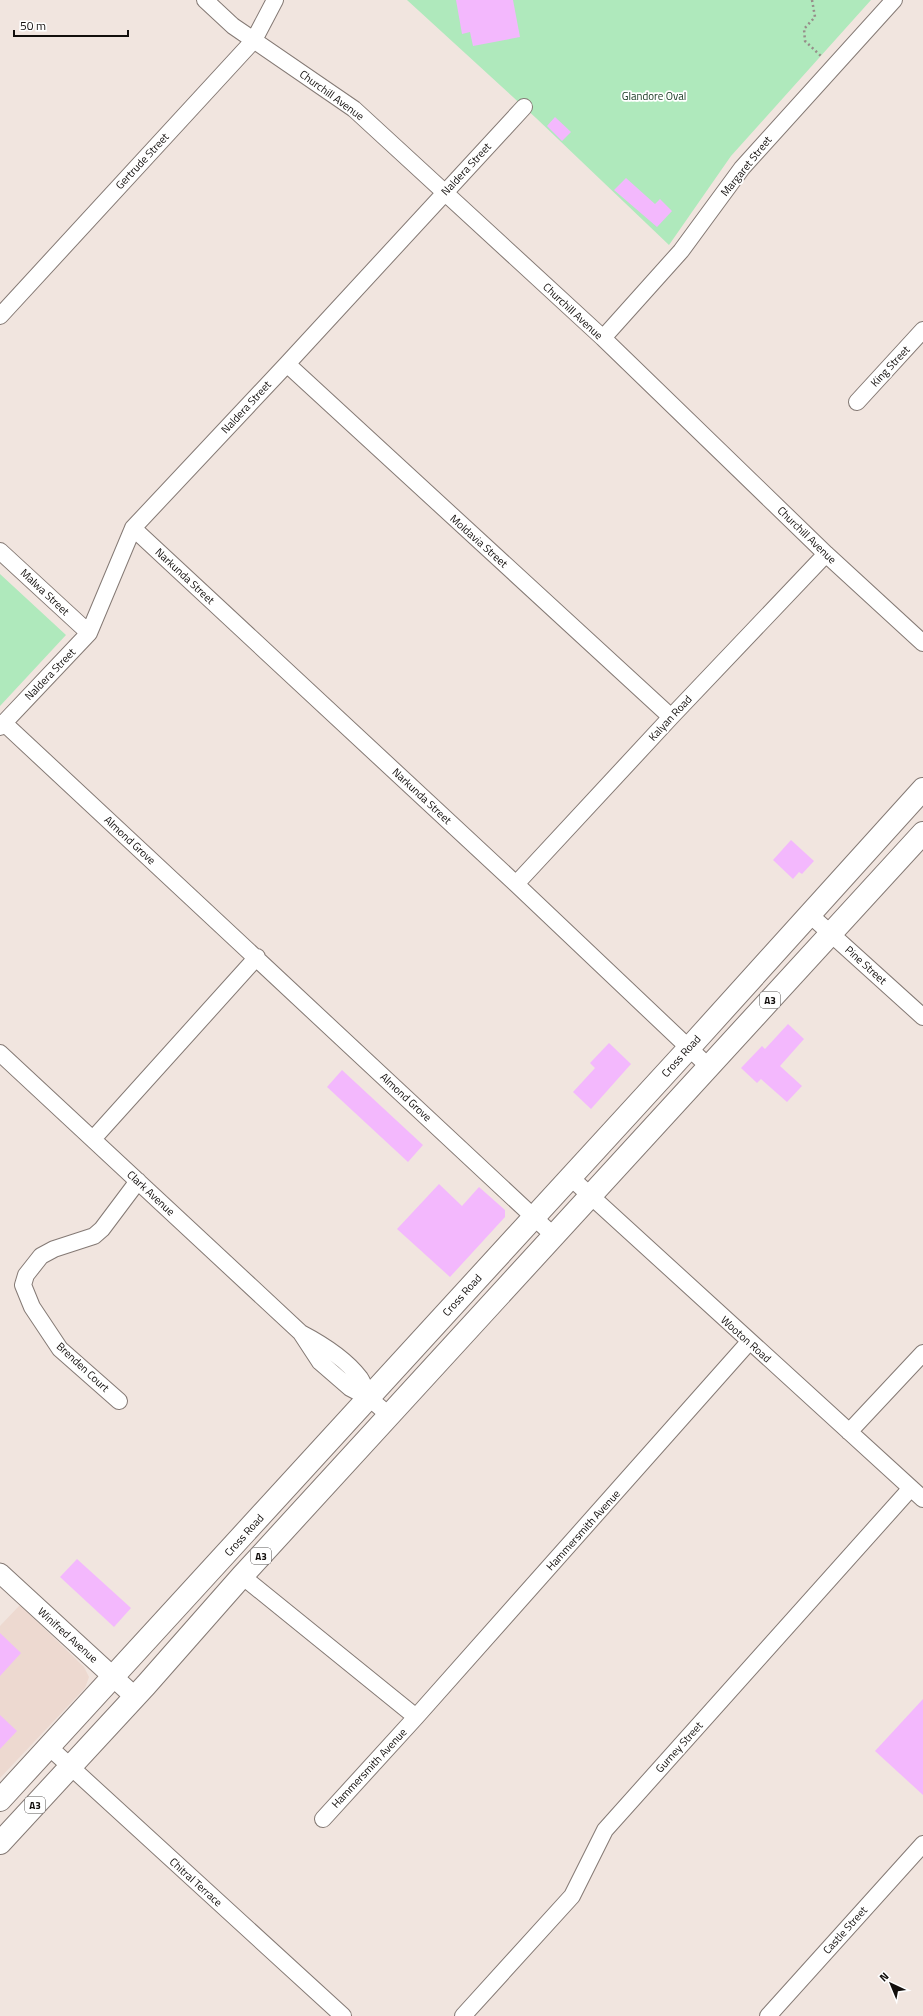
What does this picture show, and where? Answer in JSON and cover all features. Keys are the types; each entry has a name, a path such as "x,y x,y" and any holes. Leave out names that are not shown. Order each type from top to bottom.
{"highway":[{"name":"Cross Road","path":"0,1800 689,1048 808,914 923,789"},
{"name":"A3","path":"0,1843 135,1698 242,1576 554,1236 592,1197 923,833"}],"street":[{"name":"Churchill Avenue","path":"205,0 233,26 354,110 603,338 826,554 923,644"},
{"name":"Gertrude Street","path":"0,316 254,40 275,0"},
{"name":"Margaret Street","path":"603,338 682,251 742,168 894,0"},
{"name":"Naldera Street","path":"2,725 89,633 133,528 287,364 524,107"},
{"name":"King Street","path":"857,402 923,330"},
{"name":"Moldavia Street","path":"287,364 671,716"},
{"name":"Narkunda Street","path":"133,528 516,884 709,1067"},
{"name":"Malwa Street","path":"0,551 89,633"},
{"name":"Kalyan Road","path":"516,884 671,716 826,554"},
{"name":"Almond Grove","path":"2,725 257,957 554,1236"},
{"name":"Pine Street","path":"808,914 923,1017"},
{"path":"93,1139 257,957"},
{"name":"Clark Avenue","path":"0,1053 301,1333 320,1362 350,1388 369,1398 390,1416"},
{"name":"Wooton Road","path":"570,1177 749,1342 923,1499"},
{"name":"Brenden Court","path":"119,1401 60,1349 32,1307 23,1285 26,1275 41,1256 54,1249 94,1236 102,1229 138,1181"},
{"name":"Hammersmith Avenue","path":"323,1819 416,1717 749,1342"},
{"path":"849,1432 923,1353"},
{"name":"Gurney Street","path":"463,2016 572,1896 604,1830 911,1488"},
{"name":"Winifred Avenue","path":"0,1573 135,1698"},
{"path":"242,1576 416,1717"},
{"name":"Chitral Terrace","path":"49,1747 343,2016"},
{"name":"Castle Street","path":"768,2016 923,1844"}],"path":[{"path":"812,0 815,17 804,29 805,41 833,67"}],"shaded area":[{"path":"20,1605 84,1667 89,1677 85,1688 0,1778 0,1626"}],"green space":[{"name":"Glandore Oval","path":"407,0 871,0 731,156 669,245 536,118"},
{"path":"0,574 66,635 0,706"}],"building":[{"path":"456,0 513,0 520,37 473,46 470,32 462,34"},
{"path":"555,117 571,132 562,141 547,126"},
{"path":"626,178 655,204 660,199 672,211 657,227 614,190"},
{"path":"791,840 814,861 802,874 799,872 793,879 773,860"},
{"path":"788,1024 804,1039 780,1066 802,1086 787,1102 761,1079 757,1083 741,1068 762,1046 765,1049"},
{"path":"609,1043 631,1064 591,1109 573,1092 595,1068 590,1063"},
{"path":"342,1070 423,1145 408,1162 327,1087"},
{"path":"439,1184 462,1206 479,1187 505,1210 505,1217 450,1277 397,1229"},
{"path":"77,1559 131,1608 114,1627 60,1577"},
{"path":"0,1633 21,1653 0,1676"},
{"path":"923,1699 923,1795 875,1751"},
{"path":"0,1715 17,1731 0,1749"}]}
